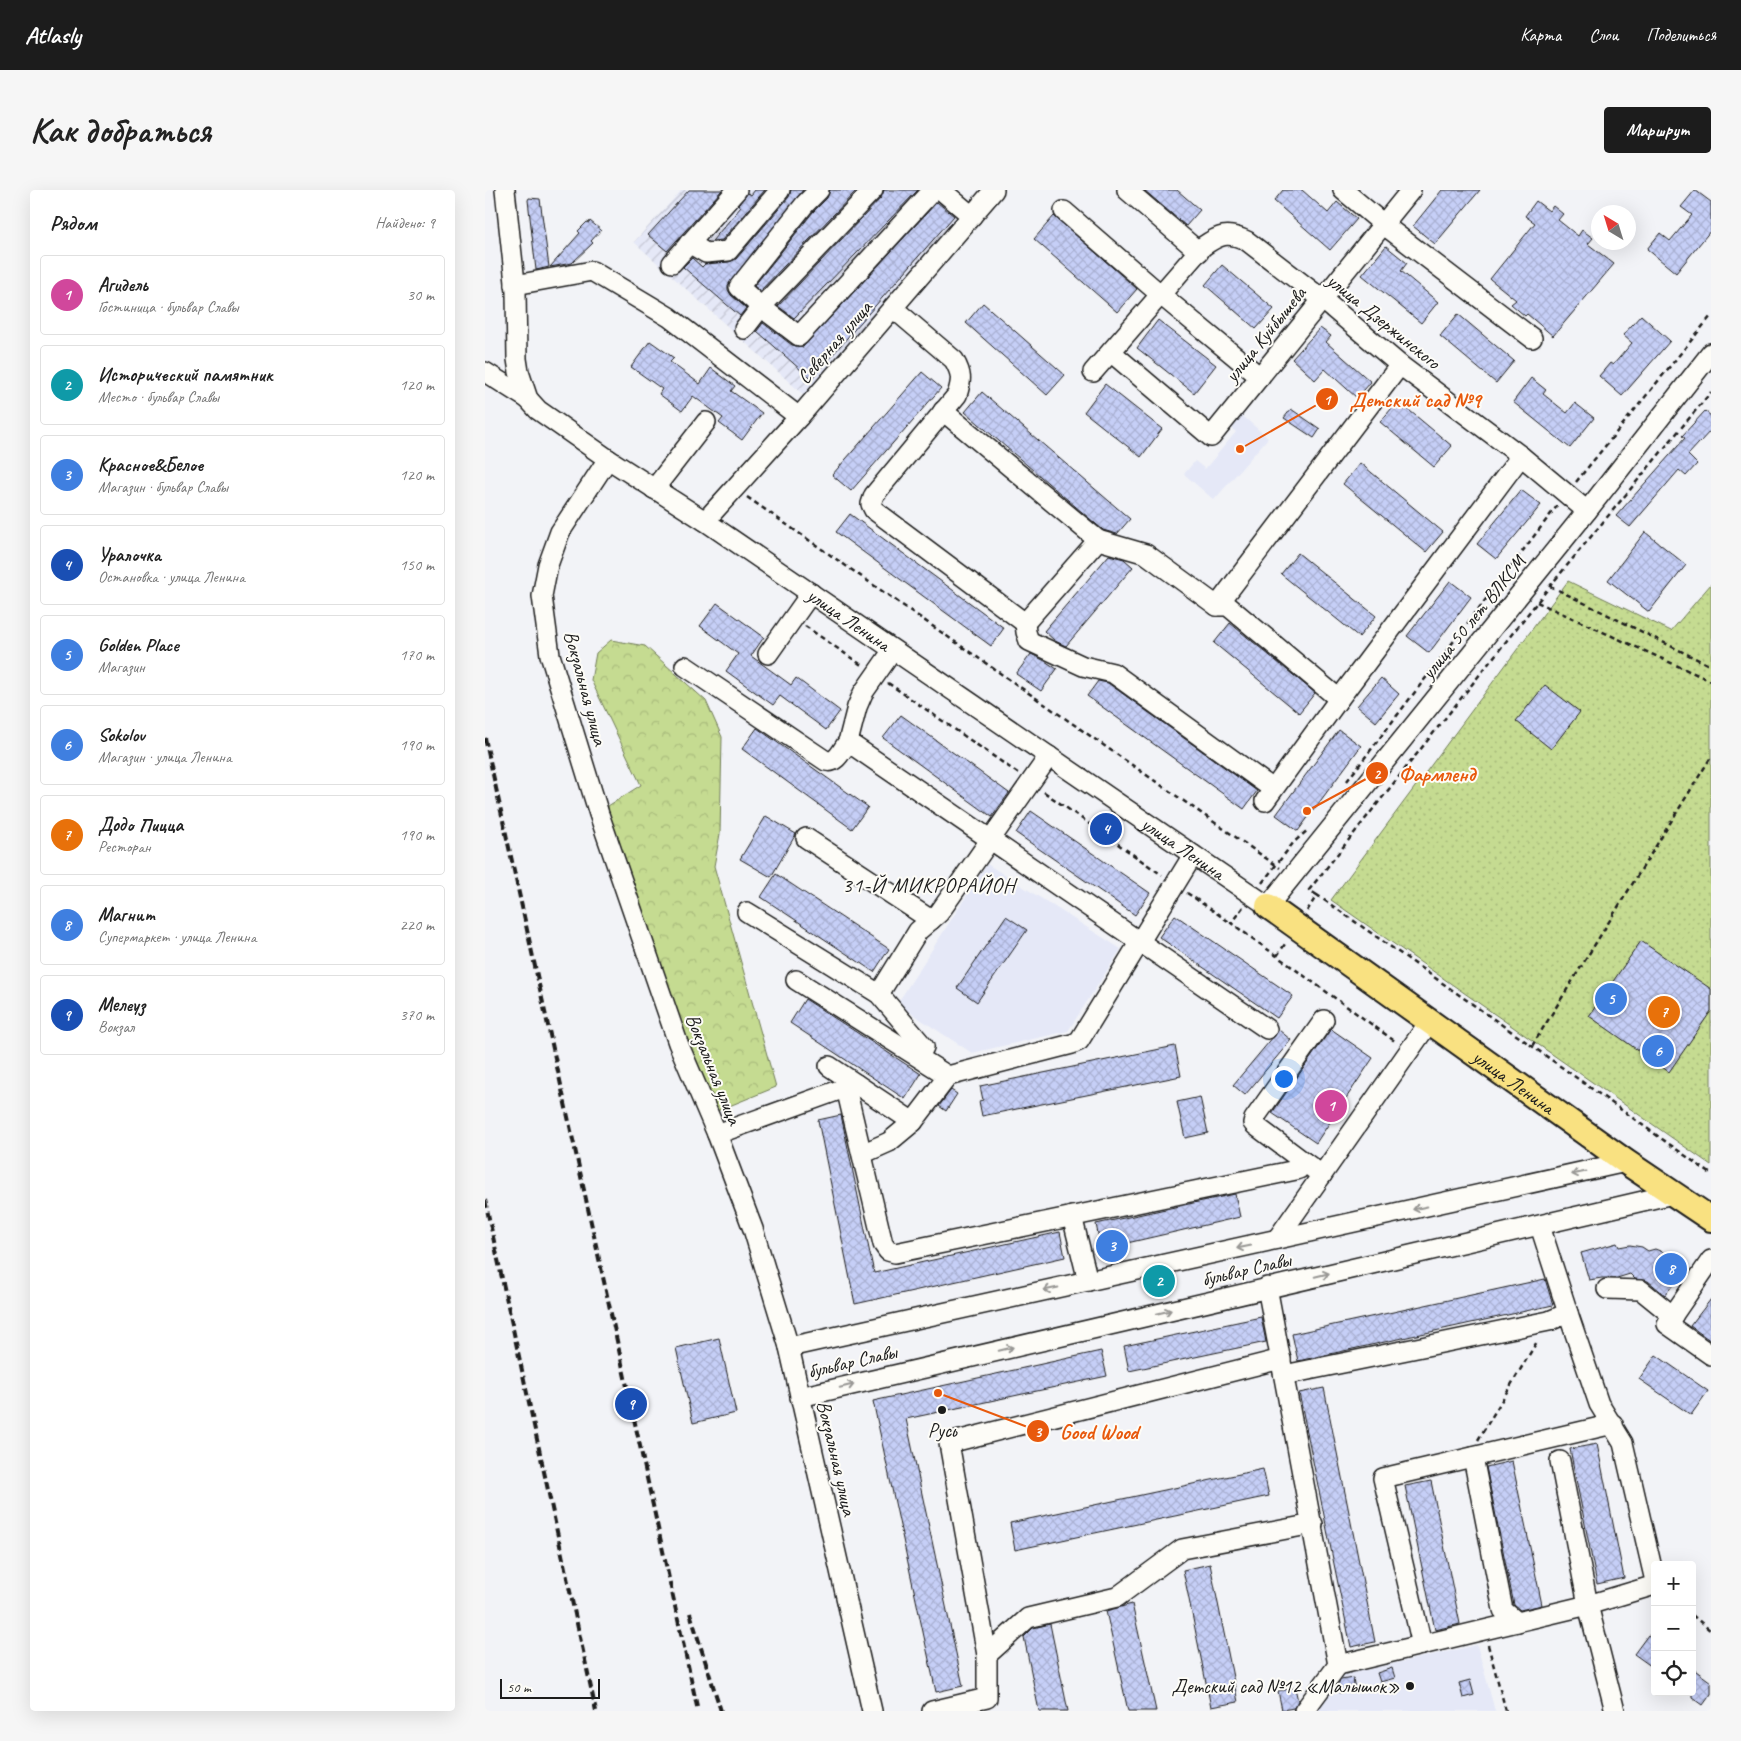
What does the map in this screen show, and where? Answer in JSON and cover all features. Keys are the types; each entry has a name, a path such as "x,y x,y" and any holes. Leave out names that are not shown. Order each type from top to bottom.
{"main road":[{"name":"улица Ленина","path":"1260,901 1626,1162 1711,1219"}],"street":[{"path":"505,190 515,285 517,359 519,372 528,399"},
{"path":"672,263 737,190"},
{"path":"689,243 706,253 728,251 780,190"},
{"path":"819,190 805,204 739,287 761,307 799,336 933,190"},
{"path":"744,329 761,307 873,190"},
{"path":"941,190 972,216"},
{"name":"Северная улица","path":"705,521 799,417 994,190"},
{"path":"1093,372 1199,252 1127,190"},
{"path":"1343,190 1383,224 1532,338"},
{"name":"улица Куйбышева","path":"1111,352 1211,437 1411,190"},
{"path":"1064,211 1161,295 1260,376"},
{"name":"улица Дзержинского","path":"1199,252 1215,239 1227,235 1236,235 1247,241 1322,299 1400,365 1521,456 1587,511"},
{"path":"515,285 592,271 669,317 799,417"},
{"path":"893,308 955,360 961,382 957,395 874,495 871,504 873,510 1025,623 1029,641 1083,666 1113,674 1269,795 1521,456"},
{"name":"улица 50 лет ВЛКСМ","path":"1260,901 1587,511 1711,353"},
{"path":"1217,606 1400,365"},
{"name":"улица Ленина","path":"485,372 528,399 538,410 608,459 705,521 1260,901"},
{"path":"943,412 1098,540 1146,554 1217,606 1228,606 1339,699"},
{"path":"655,489 706,422"},
{"name":"Вокзальная улица","path":"608,459 560,532 548,565 542,596 550,655 599,814 677,1043 717,1134 753,1229 789,1347 872,1711"},
{"path":"1025,623 1098,540"},
{"path":"768,654 811,593"},
{"path":"685,666 830,763 835,761 848,742 857,707 863,693 893,650"},
{"path":"848,742 1267,1029"},
{"path":"879,994 918,931 939,913 1049,756"},
{"path":"806,838 931,920"},
{"path":"862,1154 889,1142 913,1122 948,1076 1079,1041 1193,855"},
{"path":"747,912 879,994 924,1047 919,1057"},
{"path":"796,980 948,1076"},
{"path":"1322,1175 1253,1122 1324,1020"},
{"path":"1277,1239 1430,1021"},
{"path":"829,1066 851,1086 913,1122"},
{"path":"717,1134 851,1086"},
{"path":"851,1086 862,1154 883,1244 888,1251 895,1252 1296,1170 1304,1162"},
{"name":"бульвар Славы","path":"789,1347 1626,1162"},
{"name":"бульвар Славы","path":"800,1397 1673,1194"},
{"path":"1072,1216 1088,1281"},
{"path":"1539,1226 1599,1404 1613,1424 1623,1444 1651,1564"},
{"path":"1711,1260 1667,1324 1711,1355"},
{"path":"1267,1288 1313,1524 1338,1665"},
{"path":"1607,1289 1641,1290 1673,1316"},
{"path":"932,1711 988,1704 987,1655 949,1443 1282,1367 1549,1321 1568,1313"},
{"path":"1422,1645 1383,1478 1613,1424"},
{"path":"1470,1458 1503,1610 1517,1622"},
{"path":"1560,1461 1588,1605 1615,1711"},
{"path":"987,1655 1028,1618 1117,1597 1182,1549 1313,1524"},
{"path":"1304,1711 1338,1665 1588,1605 1651,1586"}],"path":[{"path":"1343,786 1567,494 1711,316"},
{"path":"1711,392 1537,602 1309,890 1711,1174"},
{"path":"735,488 1275,865"},
{"path":"1550,586 1711,666"},
{"path":"1537,602 1711,681"},
{"path":"793,618 1231,923 1409,1051"},
{"path":"1532,1046 1711,757"},
{"path":"1231,923 1260,901 1275,865 1294,842 1313,825"},
{"path":"1304,917 1317,895"},
{"path":"1277,956 1291,935"},
{"path":"1470,1458 1549,1321"},
{"path":"1696,1618 1711,1631"},
{"path":"1484,1630 1506,1711"}],"shaded area":[{"path":"682,190 940,190 965,214 807,398 634,242"},
{"path":"1237,411 1268,438 1214,500 1184,474 1195,461 1205,469 1236,432 1227,423"},
{"path":"987,864 1121,949 1068,1031 972,1053 897,1004"},
{"name":"Детский сад №12 «Малышок»","path":"1477,1645 1495,1711 1316,1711 1338,1676"}],"green space":[{"path":"1568,581 1671,631 1711,584 1711,1165 1331,900"},
{"path":"611,640 645,646 706,701 722,737 720,834 714,866 776,1087 712,1113 609,822 608,806 641,785 591,680 596,653"}],"building":[{"path":"689,190 722,190 667,251 648,235"},
{"path":"755,190 765,190 722,240 712,241 741,207 738,205 748,193 751,195"},
{"path":"791,190 803,190 728,285 731,295 746,308 740,316 683,267 692,258 702,267 705,264 729,262 736,259 789,197"},
{"path":"830,190 857,190 760,291 754,286 813,212 827,198"},
{"path":"884,190 918,190 794,318 778,306 881,198"},
{"path":"1144,190 1177,190 1200,210 1186,226"},
{"path":"1283,190 1302,190 1328,213 1337,202 1357,219 1330,250 1274,201"},
{"path":"1442,190 1480,190 1435,244 1413,226"},
{"path":"1695,190 1711,202 1711,230 1676,273 1647,249 1660,233 1670,241 1692,215 1681,207"},
{"path":"529,198 540,199 549,267 536,270 528,200"},
{"path":"1536,201 1549,211 1553,206 1563,214 1558,220 1578,236 1582,230 1591,237 1588,244 1591,246 1591,250 1596,250 1614,264 1553,336 1527,314 1525,316 1511,304 1516,300 1490,279 1535,223 1525,216"},
{"path":"937,202 954,216 811,379 757,331 763,323 792,345 803,347"},
{"path":"1054,216 1137,289 1117,312 1034,239"},
{"path":"590,221 601,230 591,241 593,243 572,263 550,267 580,233 578,231"},
{"path":"1386,246 1407,263 1401,271 1438,302 1421,323 1362,275"},
{"path":"1222,265 1274,309 1256,329 1205,285"},
{"path":"983,303 1065,375 1047,395 966,323"},
{"path":"1458,314 1514,361 1496,383 1440,336"},
{"path":"1641,315 1670,341 1622,396 1599,376 1610,363 1613,365 1632,343 1623,335"},
{"path":"1158,320 1216,365 1194,393 1137,348"},
{"path":"1320,328 1331,336 1326,342 1371,382 1357,398 1325,369 1315,380 1292,359"},
{"path":"650,341 674,358 670,362 700,384 711,368 735,386 731,391 762,413 742,440 719,423 723,418 693,396 682,411 659,394 662,389 631,367"},
{"path":"922,372 941,388 851,491 832,475"},
{"path":"1531,378 1546,390 1543,394 1567,413 1575,403 1594,418 1570,448 1513,402"},
{"path":"1105,384 1162,429 1141,457 1084,412"},
{"path":"982,392 1130,519 1117,534 1103,530 965,412"},
{"path":"1398,401 1452,446 1434,467 1380,422"},
{"path":"1291,409 1320,429 1314,438 1284,418"},
{"path":"1705,411 1711,416 1711,430 1688,455 1697,464 1686,476 1679,470 1630,527 1616,516 1685,438 1682,436"},
{"path":"1360,463 1443,532 1426,552 1343,484"},
{"path":"1521,490 1541,505 1496,559 1477,544"},
{"path":"850,514 1004,628 991,646 836,532"},
{"path":"1645,532 1686,565 1649,612 1608,580"},
{"path":"1298,553 1376,616 1359,637 1281,574"},
{"path":"1109,555 1124,559 1133,567 1066,646 1055,641 1044,631"},
{"path":"1450,581 1471,597 1429,653 1407,636"},
{"path":"717,603 764,637 751,656 791,685 796,678 840,711 826,730 780,696 773,705 726,671 738,654 700,626"},
{"path":"1230,623 1315,693 1299,713 1214,643"},
{"path":"1031,654 1057,669 1041,691 1016,674"},
{"path":"1381,678 1399,694 1376,722 1357,706"},
{"path":"1098,681 1108,683 1257,791 1244,809 1087,696"},
{"path":"1545,685 1580,712 1551,749 1516,721"},
{"path":"901,715 1009,793 992,817 883,738"},
{"path":"757,728 868,807 852,829 742,749"},
{"path":"1339,730 1361,746 1298,831 1276,815"},
{"path":"1031,811 1150,893 1135,915 1016,833"},
{"path":"766,816 796,834 771,877 740,859"},
{"path":"776,874 889,949 874,972 761,897"},
{"path":"1175,915 1293,996 1277,1018 1159,937"},
{"path":"1006,916 1027,930 977,1002 957,988"},
{"path":"1641,941 1711,989 1711,1011 1669,1072 1589,1016"},
{"path":"805,999 921,1074 905,1099 790,1023"},
{"path":"1331,1029 1373,1058 1316,1143 1272,1113"},
{"path":"1279,1030 1291,1040 1245,1095 1233,1085"},
{"path":"1175,1046 1181,1076 982,1116 979,1101 983,1100 980,1086"},
{"path":"951,1090 957,1094 946,1111 939,1106"},
{"path":"1200,1097 1208,1133 1185,1138 1177,1102"},
{"path":"841,1115 874,1273 1060,1232 1065,1257 855,1304 818,1120"},
{"path":"1235,1194 1240,1217 1101,1249 1096,1224"},
{"path":"1617,1243 1619,1247 1630,1245 1642,1247 1648,1251 1655,1249 1673,1256 1687,1267 1665,1295 1648,1281 1635,1279 1630,1274 1617,1278 1589,1280 1581,1253"},
{"path":"1545,1279 1553,1305 1298,1361 1292,1334"},
{"path":"1711,1299 1711,1341 1690,1326"},
{"path":"1261,1317 1266,1342 1129,1371 1124,1346"},
{"path":"719,1338 736,1413 693,1423 676,1348"},
{"path":"1101,1351 1107,1376 906,1419 963,1686 936,1692 873,1401"},
{"path":"1656,1355 1708,1391 1691,1415 1639,1379"},
{"path":"1324,1388 1375,1642 1351,1647 1299,1393"},
{"path":"1597,1444 1624,1578 1597,1584 1570,1449"},
{"path":"1512,1461 1542,1605 1520,1610 1514,1605 1486,1467"},
{"path":"1263,1469 1269,1496 1015,1550 1010,1523"},
{"path":"1431,1481 1460,1624 1435,1630 1405,1486"},
{"path":"1210,1564 1238,1702 1211,1707 1183,1570"},
{"path":"1132,1604 1156,1711 1128,1711 1106,1611"},
{"path":"1050,1624 1068,1711 1039,1711 1024,1637 1033,1628"},
{"path":"1648,1635 1651,1637 1651,1666 1634,1654"},
{"path":"1392,1668 1395,1678 1380,1682 1377,1673"},
{"path":"1696,1671 1711,1682 1711,1694 1703,1705 1692,1697 1696,1696"},
{"path":"1353,1678 1355,1690 1339,1693 1337,1685 1341,1680"},
{"path":"1470,1680 1474,1695 1463,1698 1459,1683"},
{"path":"1295,1688 1298,1701 1294,1708 1282,1710 1278,1691"}],"railway":[{"path":"485,738 698,1711"},
{"path":"485,1200 596,1711"},
{"path":"690,1613 721,1711"}],"place":[{"name":"Детский сад №9","path":"1240,449"},
{"name":"Фармленд","path":"1307,811"},
{"name":"Уралочка","path":"1106,829"},
{"name":"Golden Place","path":"1611,999"},
{"name":"Додо Пицца","path":"1664,1012"},
{"name":"Sokolov","path":"1658,1051"},
{"name":"Агидель","path":"1331,1106"},
{"name":"Красное&Белое","path":"1112,1246"},
{"name":"Магнит","path":"1671,1269"},
{"name":"Исторический памятник","path":"1159,1281"},
{"name":"Good Wood","path":"938,1393"},
{"name":"Мелеуз","path":"631,1404"},
{"name":"Русь","path":"942,1410"},
{"name":"Детский сад №12 «Малышок»","path":"1410,1686"}],"district":[{"name":"31-Й МИКРОРАЙОН","path":"929,885"}]}
